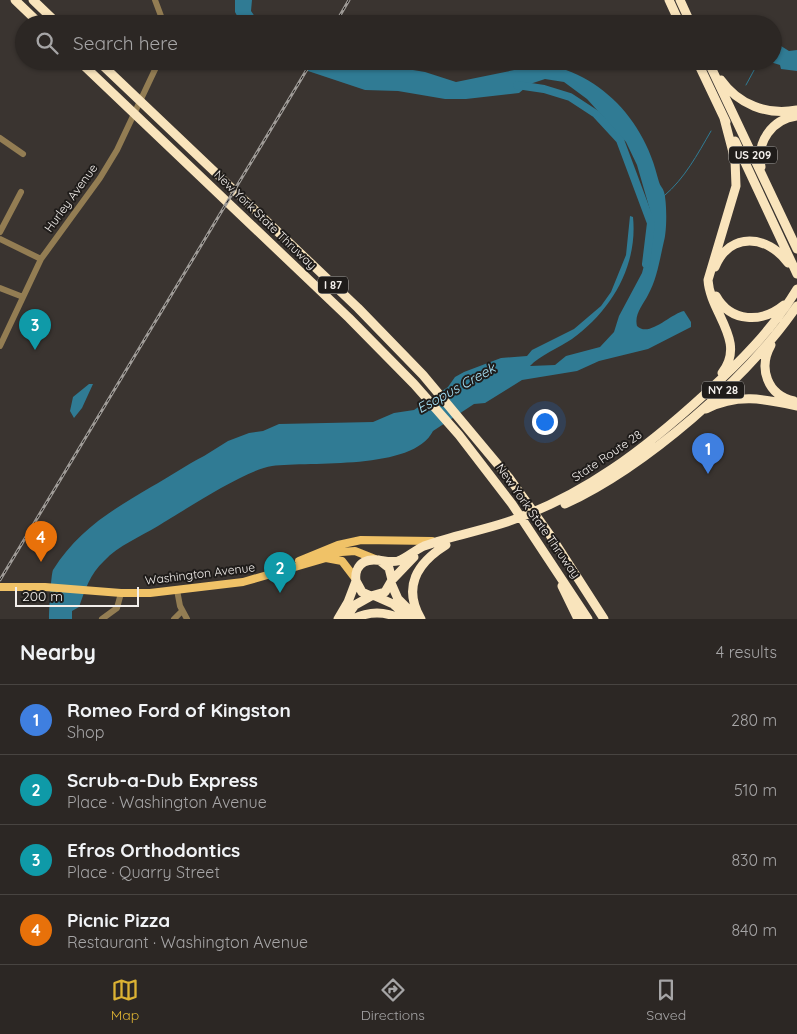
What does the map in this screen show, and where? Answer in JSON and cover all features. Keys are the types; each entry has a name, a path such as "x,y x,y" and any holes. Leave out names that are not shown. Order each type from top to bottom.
{"highway":[{"path":"15,0 31,15"},
{"path":"33,0 49,15"},
{"path":"668,0 676,15"},
{"path":"680,0 687,15"},
{"name":"New York State Thruway","path":"88,70 361,329 414,384 458,435 539,542 588,619"},
{"name":"New York State Thruway","path":"107,70 376,325 423,375 468,426 537,517 604,619"},
{"name":"US 209","path":"701,70 797,274"},
{"name":"US 209","path":"712,70 797,249"},
{"path":"714,70 728,89 748,104 771,111 797,110"},
{"path":"772,195 760,163 762,144 767,133 775,124 785,118 797,116"},
{"path":"698,401 725,369 732,351 729,335 713,300 708,280 736,186 735,160 724,118"},
{"path":"795,292 771,314 759,318 742,317 730,312 720,303 714,291 713,274 719,258 727,250 737,243 755,241 776,249 797,274"},
{"name":"State Route 28","path":"552,507 617,467 654,439 698,401 750,350 795,292"},
{"name":"State Route 28","path":"377,559 397,561 420,548 508,524 586,494 621,472 692,416 747,367 784,325 797,306"},
{"path":"784,325 766,356 766,373 770,385 778,394 797,401"},
{"path":"692,416 723,402 744,397 797,406"},
{"path":"539,542 578,619"},
{"path":"420,619 413,602 414,580 426,560 442,543"},
{"name":"State Route 28","path":"392,582 414,557 442,543"},
{"path":"338,619 348,602 362,564 377,559 389,568 398,599 420,619"},
{"path":"356,580 360,590 393,604 410,619"},
{"path":"345,619 355,605 385,592 392,582"},
{"path":"353,619 376,613 391,614 401,619"}],"main road":[{"path":"299,561 338,545 361,540 442,543"},
{"name":"Washington Avenue","path":"282,570 299,561 344,550 360,552 377,559"},
{"name":"Washington Avenue","path":"0,587 45,587 120,593 177,590 243,582 322,558 334,558 345,564 356,580"}],"street":[{"path":"154,0 160,15"},
{"name":"Hurley Avenue","path":"0,346 3,334 23,298 41,259 109,164 143,98 154,70"},
{"path":"0,138 23,154"},
{"path":"0,232 21,192"},
{"path":"0,239 41,259"},
{"path":"0,288 23,298"},
{"path":"177,590 182,611 187,619"},
{"path":"102,619 118,608 120,593"},
{"path":"174,619 182,611"}],"water":[{"path":"235,0 252,0 251,11 254,15 237,15"},
{"path":"782,47 789,51 797,50 797,71 782,69"},
{"path":"306,70 413,70 456,82 514,70 566,70 588,81 608,95 626,113 640,133 651,156 659,183 664,191 666,224 664,241 654,282 638,314 637,326 647,329 684,311 691,322 691,327 648,349 599,361 577,371 522,380 485,403 474,404 433,431 422,444 405,453 360,462 272,466 246,475 116,550 95,571 88,582 79,607 72,611 72,619 49,619 53,570 73,543 109,513 228,441 249,433 263,431 279,424 373,422 394,413 414,410 448,387 455,377 464,372 501,358 527,356 532,350 574,329 601,306 611,292 626,255 630,216 633,217 631,253 619,286 610,301 586,328 530,366 555,365 566,356 600,347 614,332 619,316 642,273 651,239 650,210 637,165 626,142 587,99 564,82 545,79 530,84 519,93 466,99 445,99 398,91 365,90"},
{"path":"89,384 93,384 82,408 74,418 70,411 73,397"}],"waterway":[{"path":"746,85 754,70"},
{"name":"Esopus Creek","path":"517,85 544,89 570,97 596,114 620,140 651,223 646,264"},
{"path":"664,196 684,174 711,131"}],"railway":[{"path":"340,15 349,0"},
{"path":"0,580 307,70"}],"place":[{"name":"Efros Orthodontics","path":"35,350"},
{"name":"Romeo Ford of Kingston","path":"708,474"},
{"name":"Picnic Pizza","path":"41,562"},
{"name":"Scrub-a-Dub Express","path":"280,593"}]}
